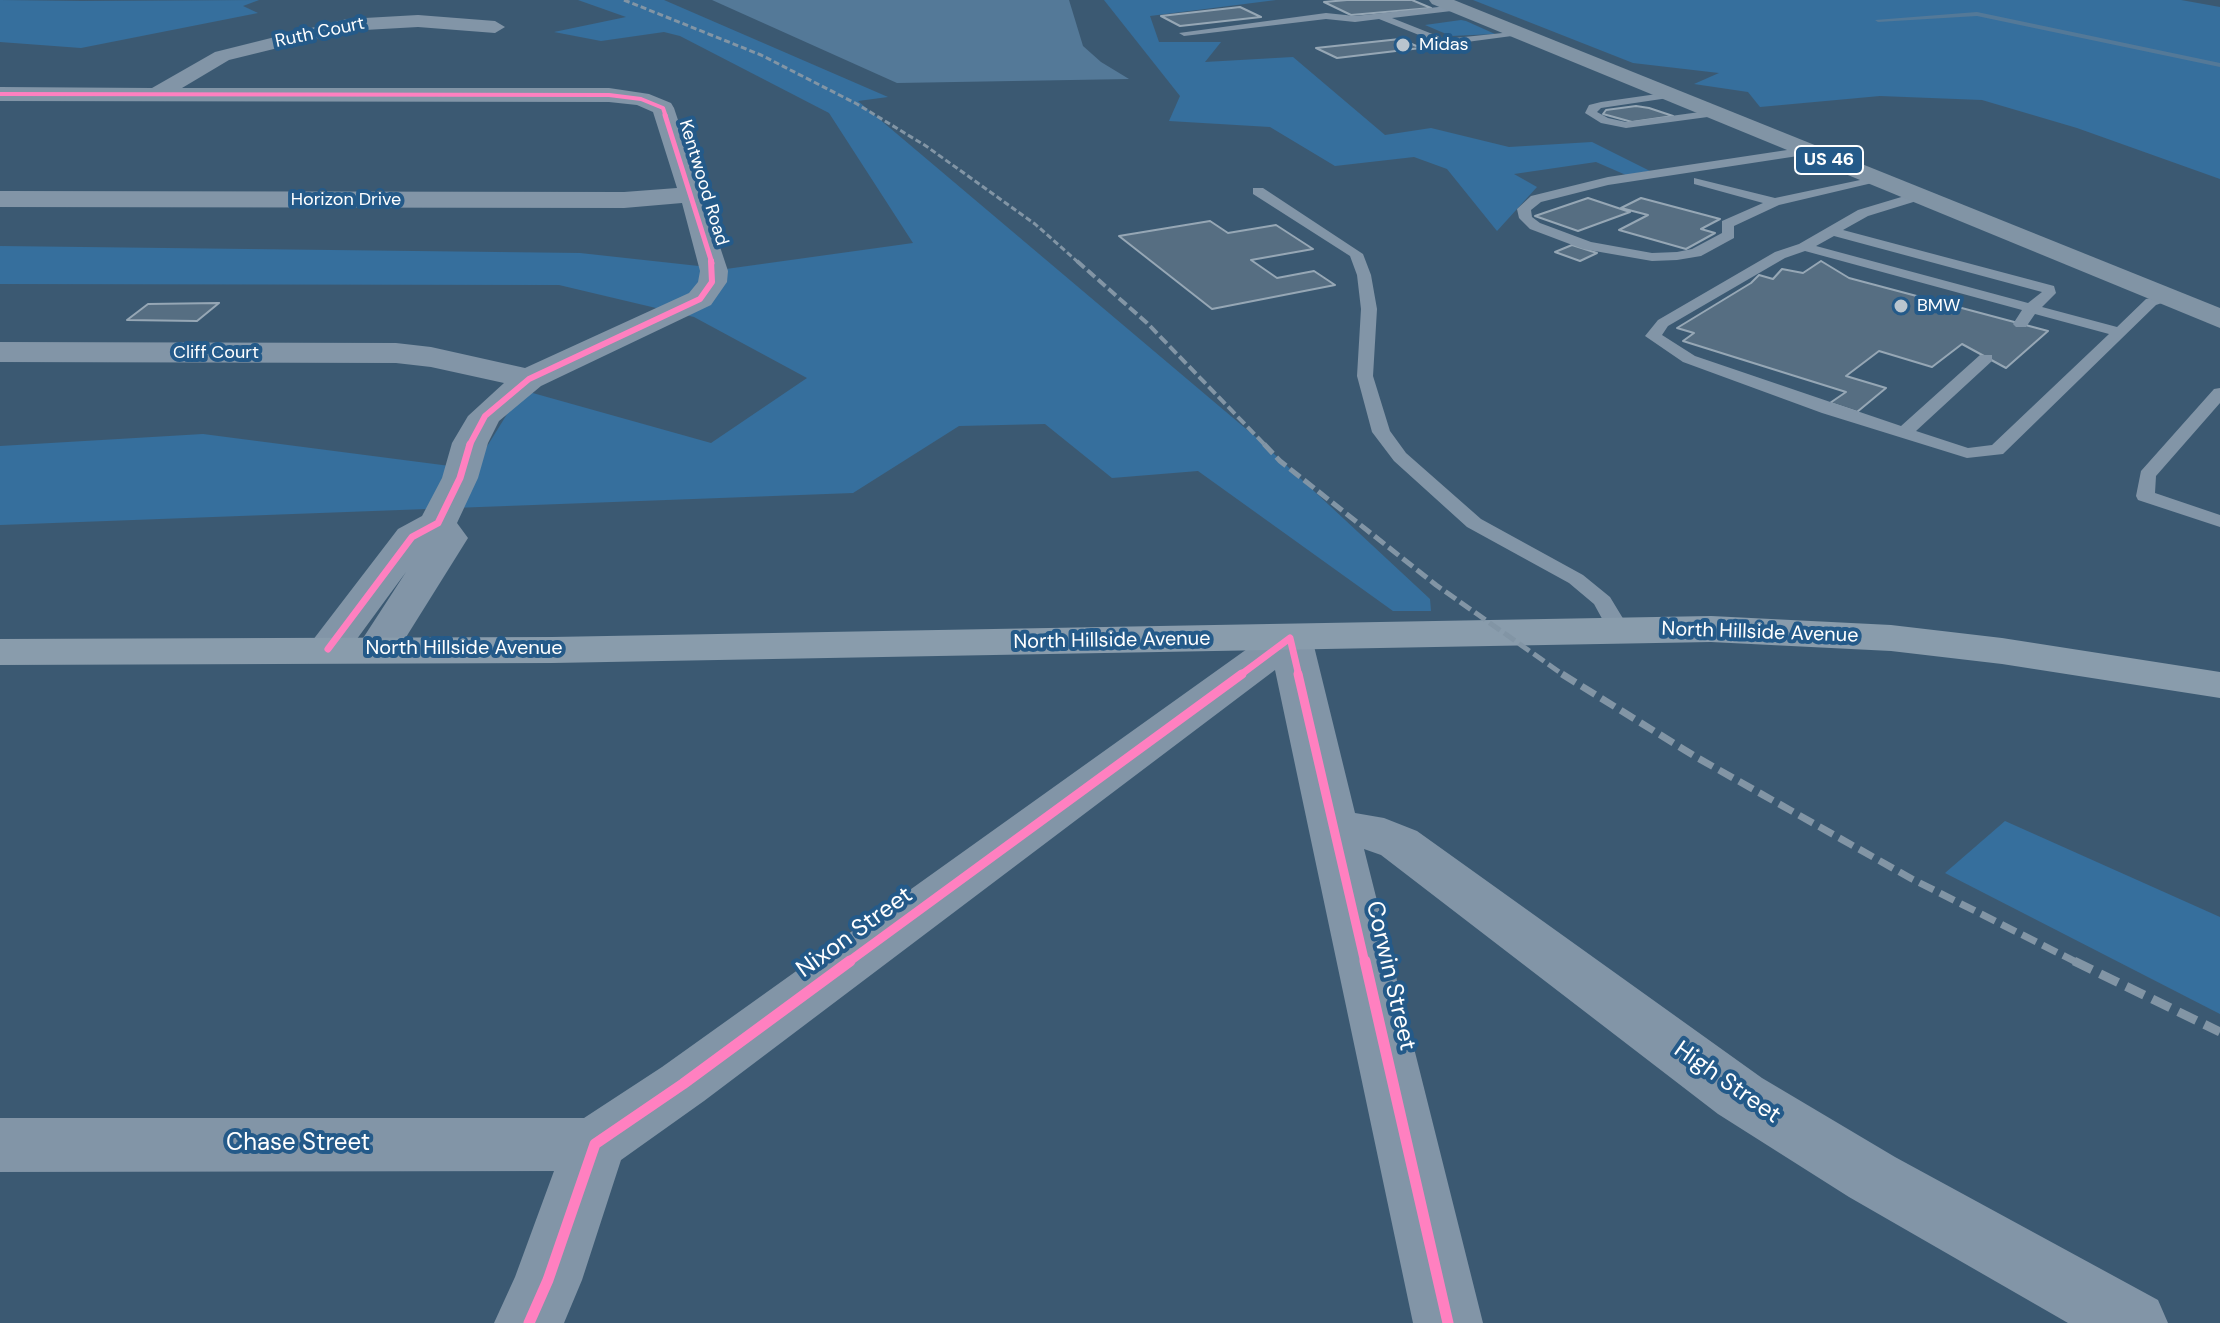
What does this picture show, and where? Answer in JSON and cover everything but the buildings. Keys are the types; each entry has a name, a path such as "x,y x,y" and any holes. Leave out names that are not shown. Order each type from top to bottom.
{"main road":[{"name":"US 46","path":"1457,8 2220,319"},
{"name":"North Hillside Avenue","path":"0,652 552,650 1619,630 1776,630 1891,638 2002,651 2220,685"}],"street":[{"name":"Ruth Court","path":"156,94 222,56 347,25 407,21 495,27"},
{"name":"Kentwood Road","path":"0,94 598,95 641,99 663,108 714,271 712,282 700,299 529,379 485,416 470,443 460,478 438,523 412,537 328,649"},
{"name":"Horizon Drive","path":"0,199 624,200 692,195"},
{"name":"Cliff Court","path":"0,352 396,353 431,357 529,379"},
{"name":"Kentwood Road","path":"378,649 448,538 438,523"},
{"name":"Corwin Street","path":"1290,638 1337,831 1448,1323"},
{"name":"Nixon Street","path":"595,1144 683,1084 1290,638"},
{"name":"High Street","path":"1337,831 1366,830 1399,843 1740,1096 1872,1177 2133,1323"},
{"name":"Chase Street","path":"0,1145 595,1144"},
{"path":"529,1323 548,1280 595,1144"}],"lane":[{"path":"1184,33 1326,16 1355,19 1457,8"},
{"path":"1400,24 1457,8"},
{"path":"1256,12 1277,22"},
{"path":"1381,16 1448,43 1522,34"},
{"path":"1671,95 1601,105 1593,107 1591,113 1605,121 1626,125 1715,113"},
{"path":"1807,151 1608,181 1536,199 1524,209 1526,218 1550,234 1588,246 1652,257 1696,253 1729,235 1727,224 1775,202 1879,180"},
{"path":"1698,181 1775,202"},
{"path":"1258,191 1356,254 1364,275 1369,309 1365,376 1381,432 1400,457 1474,523 1576,579 1603,601 1619,630"},
{"path":"1918,196 1863,213 1804,247 1780,255 1663,323 1653,336 1689,359 1967,453 1997,450 2151,302 2169,298"},
{"path":"1832,231 2049,289 2049,293 2031,308 2021,324"},
{"path":"1804,247 2119,332"},
{"path":"1904,433 1986,358"},
{"path":"2220,393 2147,475 2145,496 2220,521"}],"shaded area":[{"path":"0,0 259,0 243,6 258,13 81,48 0,42"},
{"path":"578,0 664,0 888,97 858,101 1258,439 1430,599 1431,611 1393,611 1198,471 1112,478 1045,424 959,426 853,493 0,525 0,446 203,434 473,469 522,390 711,443 807,378 694,317 559,285 0,284 0,246 580,253 726,269 913,243 829,113 680,36 664,32 601,41 554,32 626,17"},
{"path":"712,0 1069,0 1083,46 1101,62 1129,79 897,83"},
{"path":"1104,0 1276,0 1150,16 1159,42 1221,42 1205,62 1293,57 1385,135 1431,128 1509,147 1592,142 1650,171 1626,175 1596,162 1514,174 1537,187 1497,231 1447,169 1414,157 1335,166 1270,127 1169,121 1180,96"},
{"path":"1473,0 2181,0 2220,7 2220,179 2077,128 1982,100 1880,96 1760,107 1748,92 1694,84 1719,73 1633,63"},
{"path":"1461,20 1495,34 1451,36 1425,25"},
{"path":"2005,821 2220,917 2220,1014 1945,873"}],"waterway":[{"path":"1878,20 1977,14 2220,65"}],"railway":[{"path":"624,0 761,55 857,104 926,146 1035,224 1079,263"},
{"path":"1077,261 1147,323 1266,446"},
{"path":"1264,444 1280,461 1436,585 1563,675"},
{"path":"1563,675 1696,757 1912,879 2075,962"},
{"path":"2075,962 2220,1032"}],"cycle path":[{"path":"0,94 609,95 641,99 663,108 700,220 714,271 712,282 700,299 529,379 485,416 470,443 460,478 438,523 412,537 328,649"},
{"path":"529,1323 548,1280 595,1144 683,1084 1290,638 1448,1323"}],"place":[{"name":"Midas","path":"1403,45"},
{"name":"BMW","path":"1901,306"}]}
